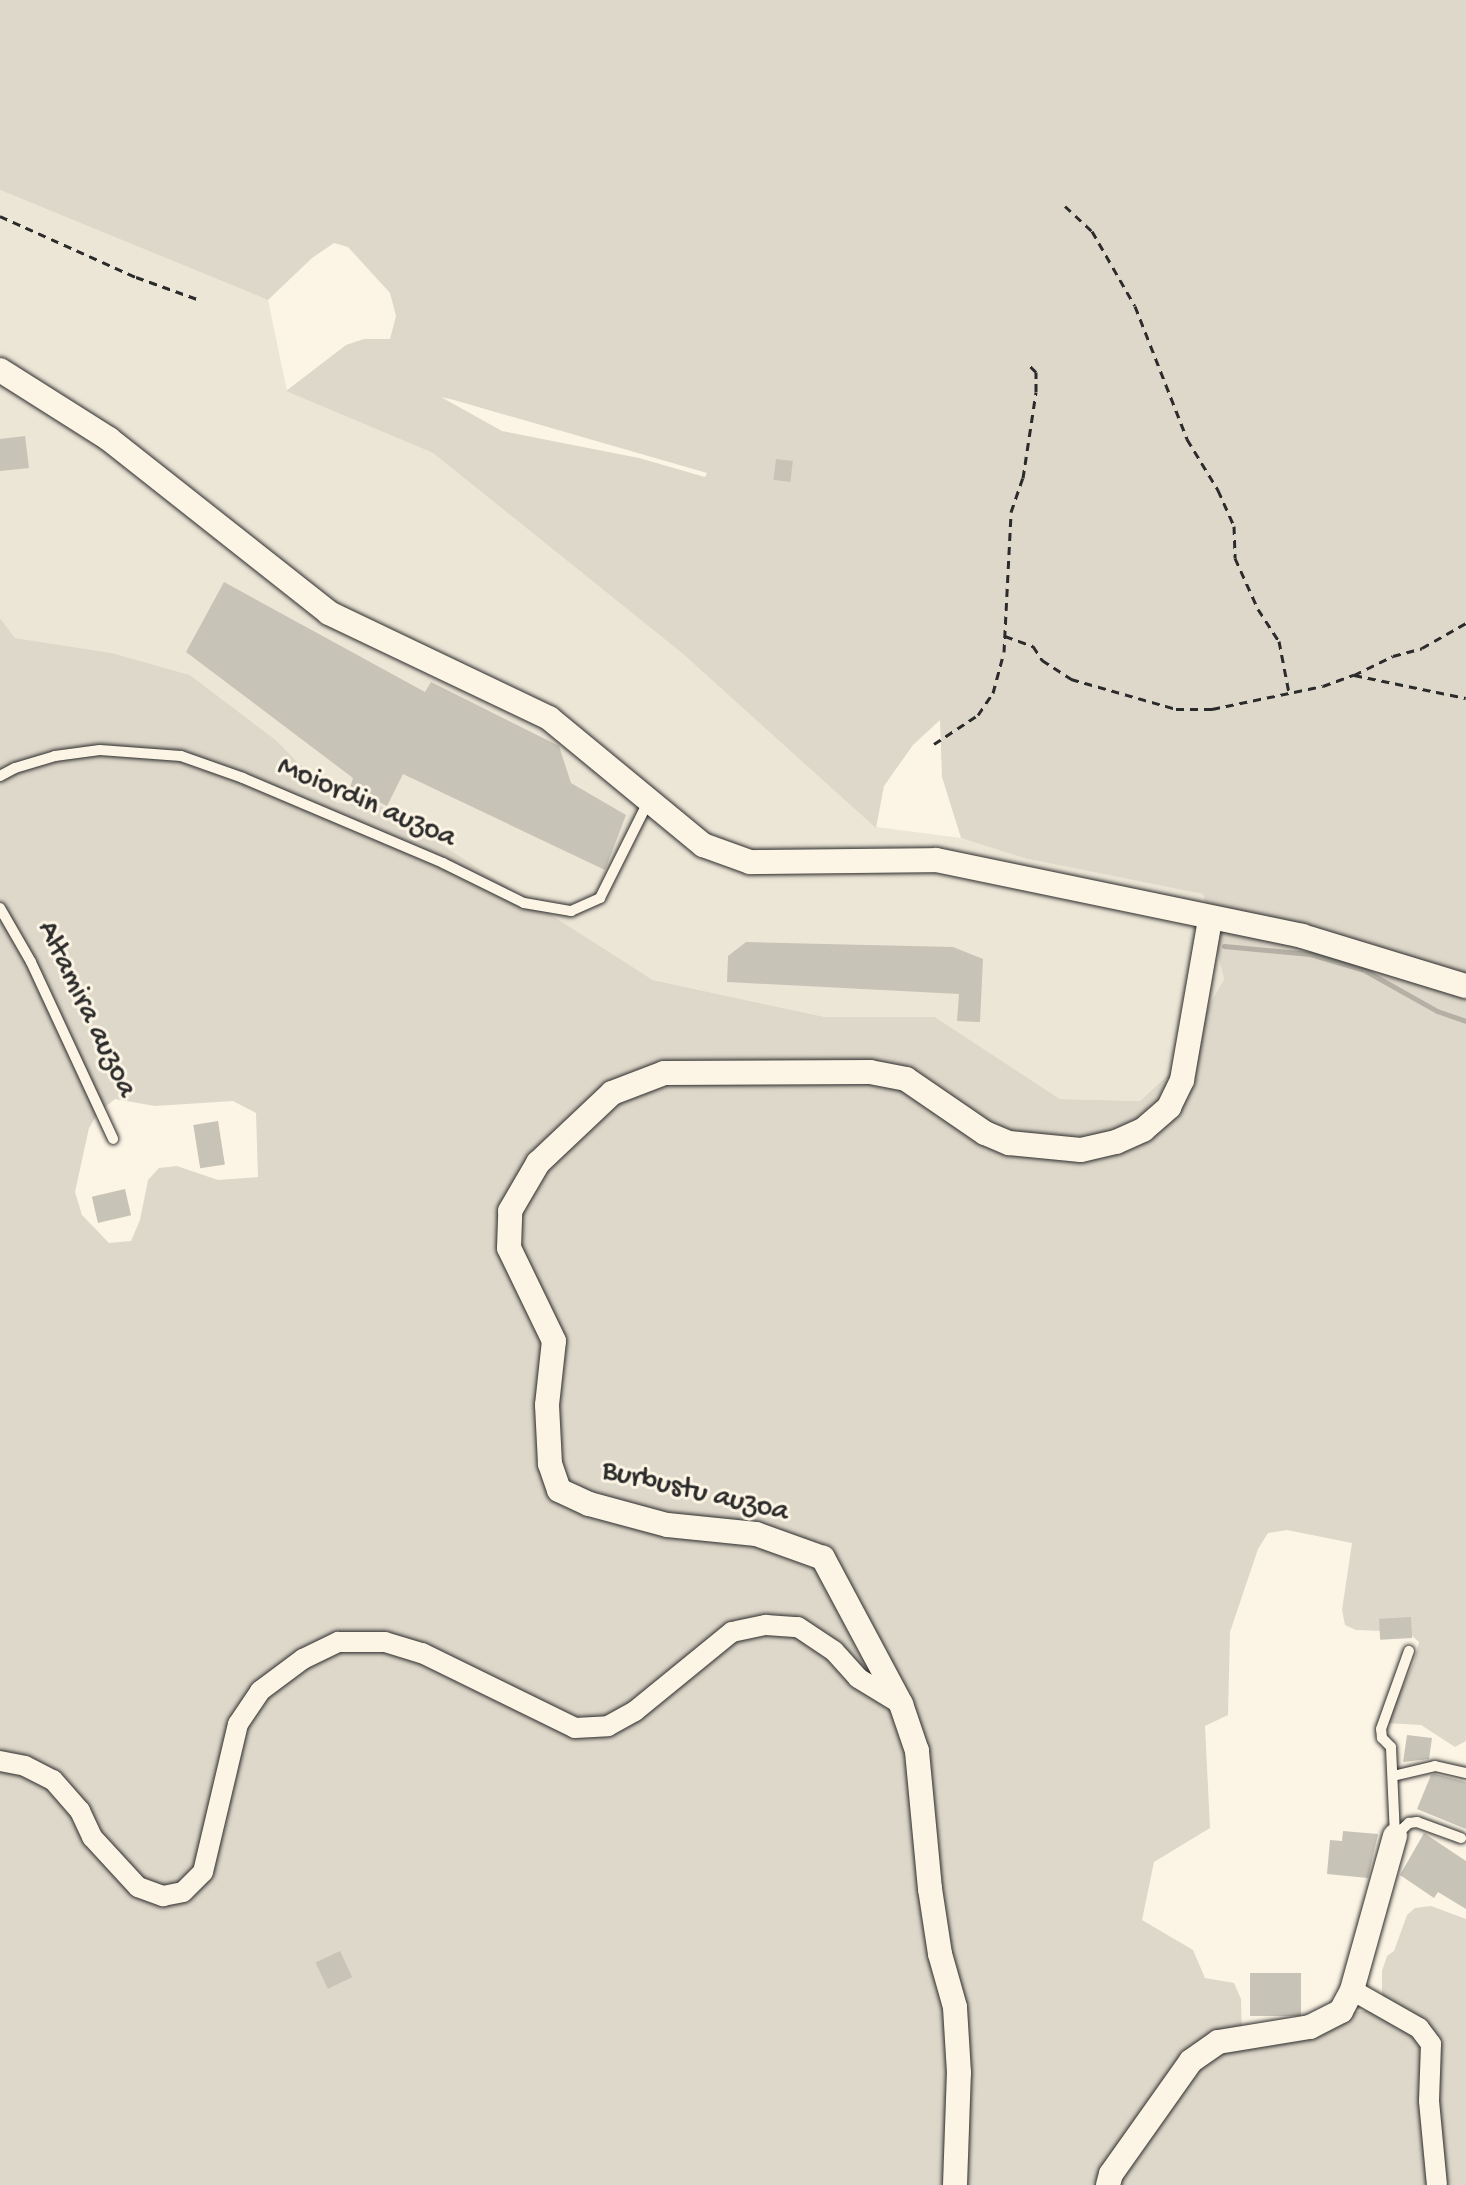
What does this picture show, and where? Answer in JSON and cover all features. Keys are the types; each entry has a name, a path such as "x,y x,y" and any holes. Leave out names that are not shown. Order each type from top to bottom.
{"street":[{"path":"0,370 109,439 329,613 549,718 703,845 750,862 936,860 1302,936 1466,986"},
{"name":"Burbustu auzoa","path":"955,2185 959,2073 955,2007 940,1954 930,1889 917,1751 901,1704 823,1558 756,1534 667,1525 589,1504 559,1490 550,1464 547,1405 554,1341 509,1248 510,1211 538,1163 612,1093 664,1073 870,1072 906,1079 985,1133 1009,1143 1081,1150 1116,1142 1143,1130 1169,1107 1182,1080 1210,919"},
{"path":"0,1761 25,1766 53,1780 80,1811 92,1837 138,1887 163,1896 183,1892 203,1872 238,1724 260,1691 303,1659 338,1642 385,1642 422,1653 575,1728 608,1726 635,1711 732,1632 766,1625 798,1627 834,1651 858,1678 901,1704"},
{"path":"1108,2185 1111,2174 1191,2061 1218,2042 1310,2027 1341,2011 1352,1990 1395,1836"},
{"path":"1352,1990 1419,2028 1431,2044 1429,2101 1437,2185"}],"lane":[{"name":"Moiordin auzoa","path":"0,776 55,756 100,750 181,756 243,778 443,863 524,903 571,911 600,898 649,800"},
{"name":"Altamira auzoa","path":"0,908 31,962 113,1139"},
{"path":"1395,1836 1391,1747 1382,1738 1381,1729 1409,1651"},
{"path":"1393,1776 1435,1766 1466,1773"},
{"path":"1395,1836 1409,1823 1417,1822 1461,1838"}],"path":[{"path":"1065,206 1092,231 1135,306 1187,439 1218,490 1234,526 1235,558 1258,609 1279,641 1289,693"},
{"path":"0,216 136,277 197,299"},
{"path":"934,744 978,715 993,693 1004,652 1011,512 1023,478 1036,392 1036,372 1028,364"},
{"path":"1005,636 1033,646 1042,660 1071,679 1176,709 1212,709 1354,675 1393,656 1422,648 1466,623"},
{"path":"1354,675 1466,698"}],"shaded area":[{"path":"0,0 1466,0 1466,1741 1455,1747 1421,1725 1386,1723 1414,1662 1419,1642 1408,1632 1356,1630 1345,1625 1342,1610 1352,1543 1287,1530 1268,1533 1258,1549 1230,1632 1228,1715 1205,1726 1210,1828 1154,1862 1142,1920 1193,1950 1205,1978 1234,1983 1241,1999 1242,2036 1382,2009 1382,1971 1387,1956 1394,1951 1407,1915 1415,1908 1431,1906 1466,1919 1466,2185 0,2185 0,618 15,638 112,653 190,675 277,741 337,803 375,802 653,980 825,1017 935,1017 1060,1099 1140,1101 1172,1071 1224,979 1203,894 1024,858 961,838 942,777 940,720 913,745 884,786 876,828 683,654 433,453 286,391 346,345 364,339 390,339 396,316 390,293 348,247 334,243 312,258 268,300 0,190","holes":["441,397 454,400 707,473 705,477 639,458 502,431","115,1099 155,1106 233,1101 256,1113 258,1177 218,1180 177,1166 159,1168 148,1180 140,1220 131,1241 109,1243 82,1215 75,1192 89,1128 98,1113"]},
{"path":"0,190 268,300 287,391 433,453 683,654 876,827 961,838 1203,894 1224,979 1172,1071 1140,1101 1060,1099 935,1017 825,1017 653,980 375,802 337,803 277,741 190,675 112,653 14,638 0,618"}],"building":[{"path":"25,436 29,468 0,471 0,439"},
{"path":"776,459 793,461 790,482 773,480"},
{"path":"224,582 425,692 431,682 559,746 571,783 626,815 605,870 403,774 387,806 350,788 353,778 186,652"},
{"path":"746,942 953,947 983,959 980,1022 957,1021 959,994 727,982 728,956"},
{"path":"218,1121 225,1164 200,1168 193,1125"},
{"path":"125,1189 131,1215 98,1223 92,1197"},
{"path":"1411,1617 1412,1638 1380,1640 1379,1619"},
{"path":"1407,1735 1432,1738 1429,1759 1403,1762"},
{"path":"1431,1775 1466,1782 1466,1829 1417,1809"},
{"path":"1343,1831 1378,1834 1368,1878 1327,1874 1330,1840 1342,1841"},
{"path":"1424,1833 1466,1861 1466,1909 1438,1892 1434,1898 1400,1875"},
{"path":"340,1951 352,1977 328,1989 316,1962"},
{"path":"1250,1973 1301,1973 1301,2016 1250,2016"}],"waterway":[{"path":"1224,946 1310,954 1364,970 1437,1011 1466,1021"}]}
